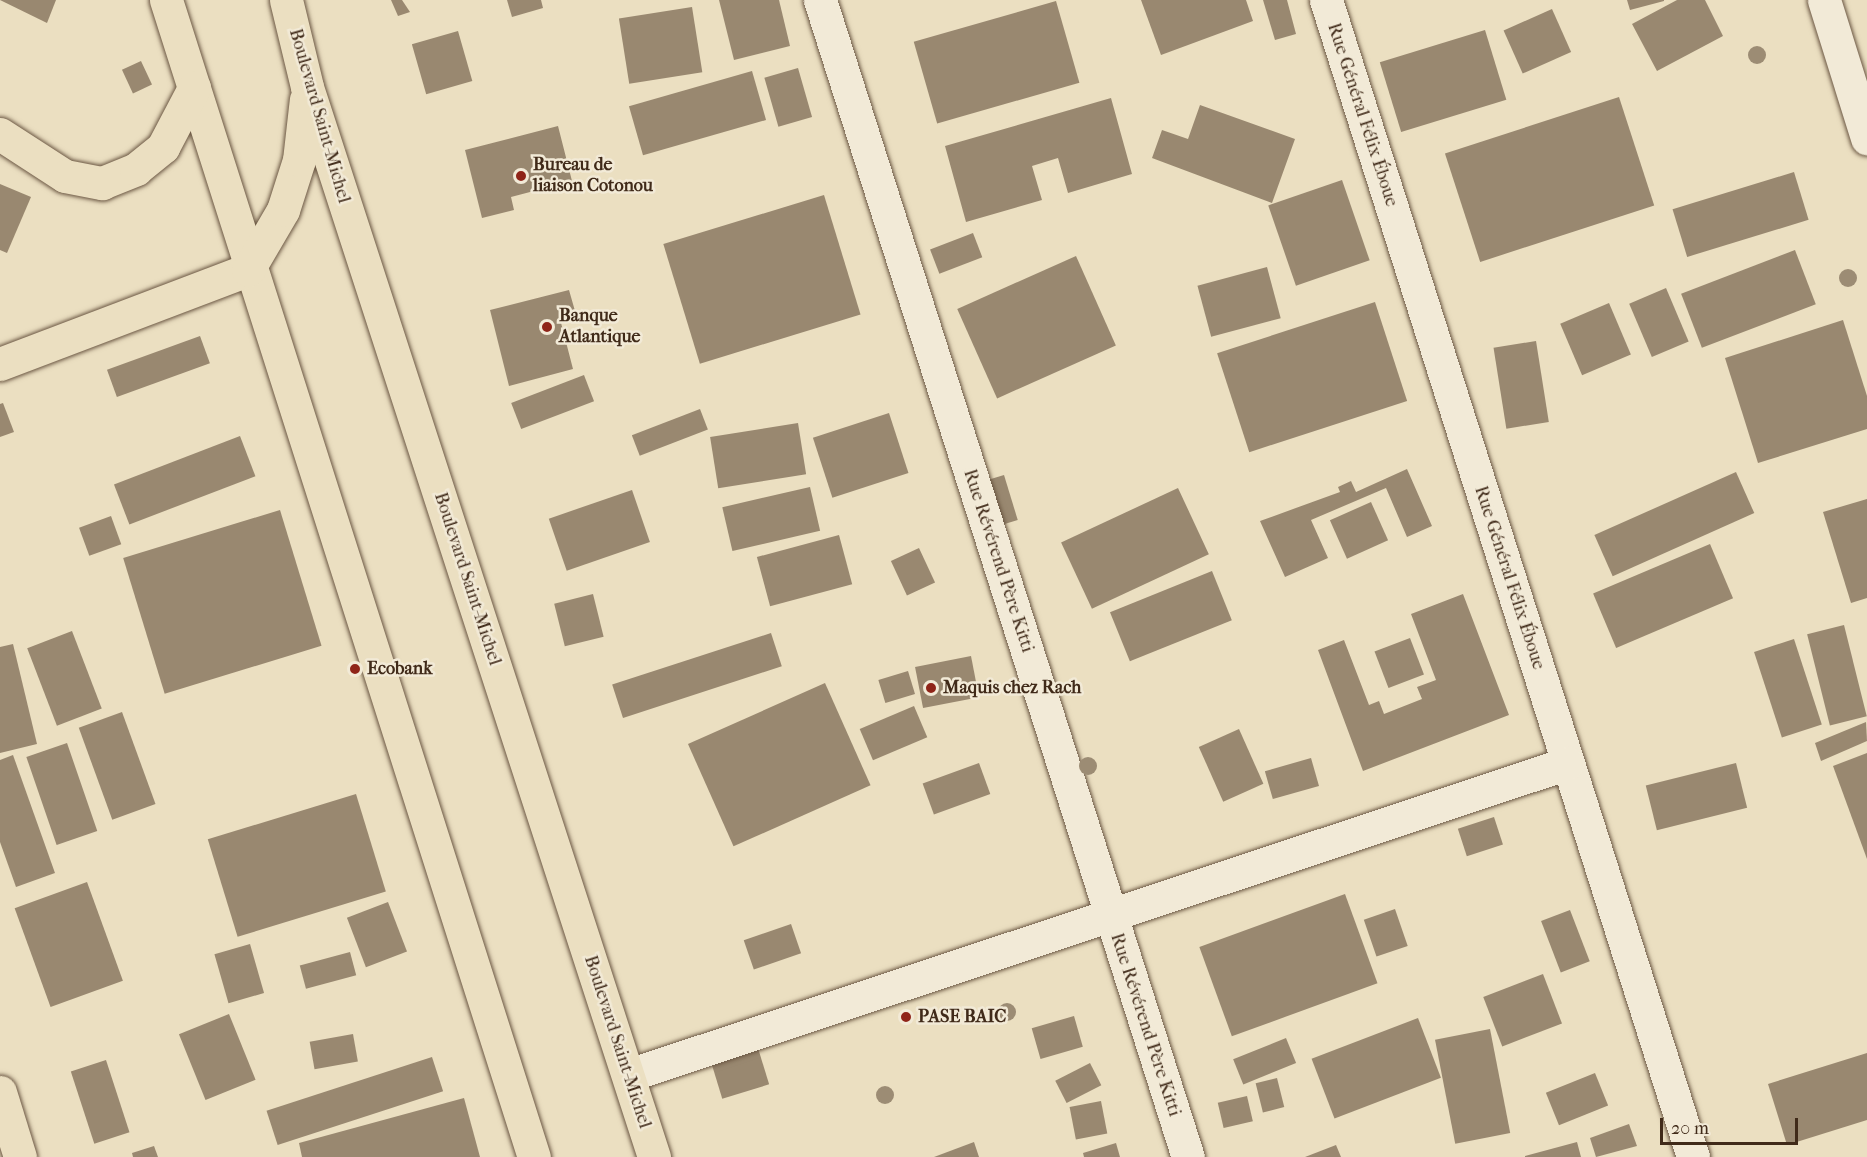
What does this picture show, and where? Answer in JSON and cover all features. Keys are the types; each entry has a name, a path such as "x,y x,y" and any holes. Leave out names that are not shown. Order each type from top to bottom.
{"main road":[{"path":"166,0 248,270 534,1157"},
{"name":"Boulevard Saint-Michel","path":"286,0 307,87 654,1157"},
{"path":"0,364 248,270 283,210 299,160 307,87"},
{"path":"0,134 65,176 102,183 136,170 163,147 194,88"},
{"path":"0,1092 20,1157"}],"street":[{"name":"Rue Révérend Père Kitti","path":"820,0 1188,1157"},
{"name":"Rue Général Félix Éboue","path":"1326,0 1693,1157"},
{"path":"1824,0 1867,138"},
{"path":"629,1075 1568,763"}],"building":[{"path":"0,0 56,0 47,23"},
{"path":"391,0 402,0 410,12 398,16"},
{"path":"507,0 541,0 543,8 512,17"},
{"path":"719,0 779,0 790,46 734,60"},
{"path":"1141,0 1246,0 1253,21 1161,55"},
{"path":"1263,0 1287,0 1296,34 1275,40"},
{"path":"1627,0 1664,0 1664,1 1630,10"},
{"path":"1677,0 1705,0 1723,36 1657,71 1632,24"},
{"path":"1056,1 1079,83 937,124 914,42"},
{"path":"692,7 702,72 629,84 619,19"},
{"path":"1552,9 1571,52 1523,73 1504,31"},
{"path":"1485,30 1506,100 1401,132 1380,62"},
{"path":"458,31 472,81 426,94 412,44"},
{"path":"141,61 152,85 133,93 122,70"},
{"path":"798,68 812,117 778,127 764,78"},
{"path":"752,71 766,120 643,155 629,106"},
{"path":"1619,97 1654,205 1480,262 1445,154"},
{"path":"1111,98 1132,174 1068,193 1058,158 1032,166 1042,200 966,222 945,146"},
{"path":"1200,105 1295,139 1272,203 1152,158 1162,130 1188,139"},
{"path":"558,126 572,181 511,197 514,210 482,218 465,150"},
{"path":"1794,172 1809,220 1687,257 1673,209"},
{"path":"1342,180 1370,260 1296,286 1268,205"},
{"path":"0,184 31,197 7,253 0,250"},
{"path":"824,195 861,315 700,364 663,244"},
{"path":"973,233 982,257 939,274 930,249"},
{"path":"1795,250 1816,304 1702,348 1681,294"},
{"path":"1076,256 1116,346 997,398 957,309"},
{"path":"1267,267 1281,318 1211,337 1197,286"},
{"path":"1666,288 1689,341 1652,357 1629,304"},
{"path":"569,290 575,311 559,315 573,369 509,386 490,310"},
{"path":"1375,302 1407,401 1249,452 1217,353"},
{"path":"1609,303 1631,355 1582,375 1560,324"},
{"path":"1843,320 1867,396 1867,429 1758,463 1725,358"},
{"path":"200,336 210,363 117,397 107,370"},
{"path":"1536,341 1549,422 1506,429 1494,348"},
{"path":"584,375 594,401 521,429 511,403"},
{"path":"3,403 14,432 0,437 0,404"},
{"path":"700,409 708,430 640,456 632,435"},
{"path":"889,413 908,473 832,498 813,438"},
{"path":"798,423 806,474 718,488 710,437"},
{"path":"240,436 255,476 129,525 114,484"},
{"path":"1407,469 1432,526 1407,537 1386,488 1311,520 1328,558 1285,577 1260,521 1340,492 1338,487 1351,481 1356,492"},
{"path":"1736,472 1754,513 1613,576 1594,535"},
{"path":"1004,475 1018,520 1001,525 987,480"},
{"path":"810,487 820,531 732,551 722,507"},
{"path":"1178,488 1209,554 1092,609 1061,543"},
{"path":"632,490 650,542 567,571 549,519"},
{"path":"1867,499 1867,598 1851,603 1823,512"},
{"path":"1371,502 1388,540 1347,559 1330,520"},
{"path":"280,510 322,646 165,694 123,558"},
{"path":"111,516 121,544 89,556 79,528"},
{"path":"839,535 852,584 770,606 757,557"},
{"path":"1710,544 1733,598 1616,648 1593,594"},
{"path":"919,548 935,582 907,596 891,561"},
{"path":"1212,571 1232,620 1130,661 1110,612"},
{"path":"593,594 604,637 565,646 554,604"},
{"path":"1463,594 1509,715 1363,771 1318,650 1344,640 1369,705 1379,701 1384,714 1422,699 1417,687 1436,680 1411,614"},
{"path":"1844,625 1867,716 1830,725 1807,634"},
{"path":"72,631 102,708 57,726 27,648"},
{"path":"771,633 782,666 623,718 612,685"},
{"path":"1410,638 1424,674 1389,688 1375,652"},
{"path":"1794,639 1822,725 1782,738 1754,652"},
{"path":"13,644 37,744 0,753 0,647"},
{"path":"971,656 979,697 923,708 915,667"},
{"path":"908,671 915,694 885,703 878,680"},
{"path":"825,683 871,785 734,846 688,744"},
{"path":"914,706 927,737 873,760 860,729"},
{"path":"122,712 156,804 112,820 79,728"},
{"path":"1866,722 1867,741 1821,761 1815,743"},
{"path":"1239,729 1263,784 1223,802 1199,747"},
{"path":"67,743 97,831 57,845 26,757"},
{"path":"1867,753 1867,859 1833,766"},
{"path":"13,755 55,873 16,887 0,842 0,760"},
{"path":"1311,758 1319,786 1273,799 1265,771"},
{"path":"979,763 990,794 934,815 923,784"},
{"path":"1736,763 1747,808 1657,830 1646,785"},
{"path":"356,794 386,892 238,937 208,839"},
{"path":"1494,817 1503,845 1467,856 1458,829"},
{"path":"87,882 123,981 51,1007 15,908"},
{"path":"1345,894 1377,983 1232,1036 1199,947"},
{"path":"388,902 407,951 366,967 347,918"},
{"path":"1395,909 1408,946 1376,957 1364,920"},
{"path":"1570,910 1590,961 1561,972 1541,921"},
{"path":"791,924 801,953 754,970 744,940"},
{"path":"250,944 264,993 228,1003 214,954"},
{"path":"350,952 356,975 306,989 300,965"},
{"path":"1543,974 1562,1023 1502,1046 1483,997"},
{"path":"229,1014 256,1080 206,1100 179,1034"},
{"path":"1074,1016 1083,1047 1041,1059 1032,1028"},
{"path":"1418,1018 1441,1078 1335,1119 1312,1059"},
{"path":"1490,1029 1510,1133 1455,1144 1435,1040"},
{"path":"353,1034 358,1062 315,1069 310,1042"},
{"path":"1286,1038 1296,1063 1243,1084 1233,1059"},
{"path":"758,1048 769,1084 722,1099 711,1062"},
{"path":"1867,1053 1867,1120 1787,1145 1768,1084"},
{"path":"432,1057 443,1091 278,1145 267,1111"},
{"path":"106,1060 129,1132 94,1144 71,1071"},
{"path":"1090,1063 1101,1085 1067,1103 1055,1081"},
{"path":"1595,1073 1608,1105 1559,1125 1546,1093"},
{"path":"1277,1078 1284,1107 1263,1112 1256,1083"},
{"path":"1247,1096 1253,1121 1224,1128 1218,1103"},
{"path":"464,1098 480,1157 302,1157 299,1143"},
{"path":"1101,1101 1107,1133 1076,1139 1070,1107"},
{"path":"1629,1124 1637,1146 1596,1157 1590,1138"},
{"path":"974,1142 979,1157 934,1157"},
{"path":"1577,1142 1581,1157 1525,1157 1525,1156"},
{"path":"1116,1143 1120,1157 1084,1157 1083,1153"},
{"path":"1336,1145 1341,1157 1305,1157"},
{"path":"154,1146 158,1157 133,1157 132,1153"}],"place":[{"name":"Bureau de liaison Cotonou","path":"521,176"},
{"name":"Banque Atlantique","path":"547,327"},
{"name":"Ecobank","path":"355,669"},
{"name":"Maquis chez Rach","path":"931,688"},
{"name":"PASE BAIC","path":"906,1017"}]}
